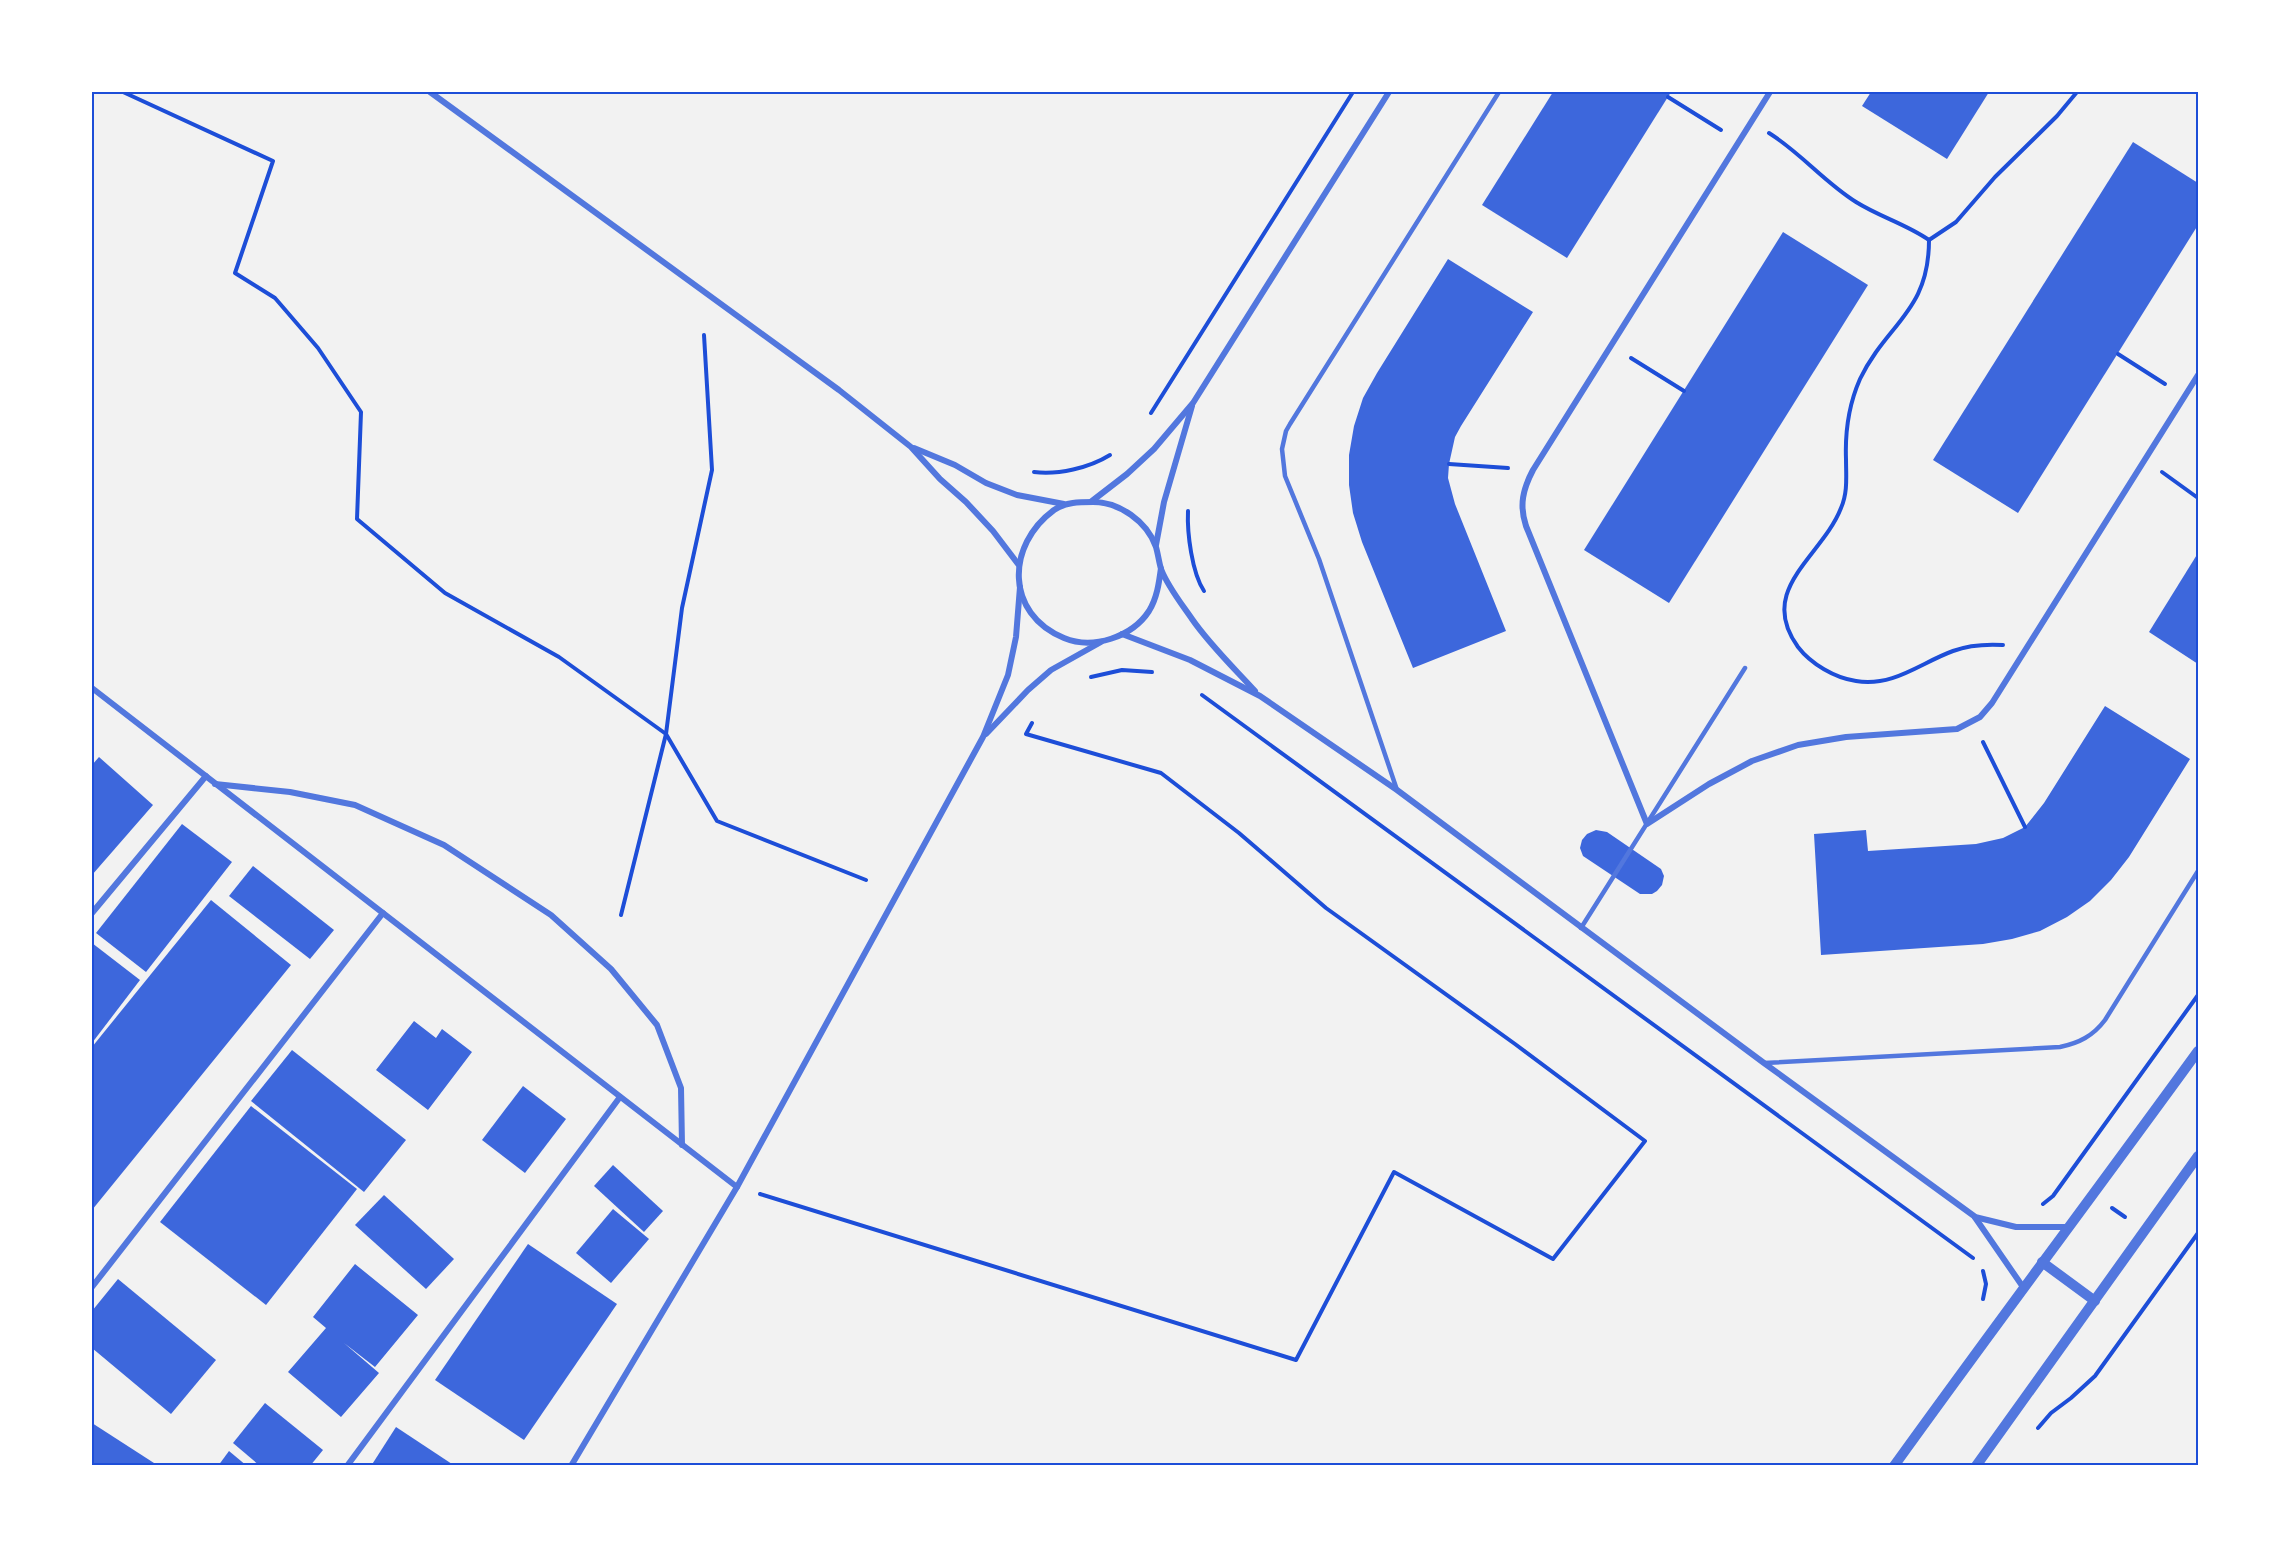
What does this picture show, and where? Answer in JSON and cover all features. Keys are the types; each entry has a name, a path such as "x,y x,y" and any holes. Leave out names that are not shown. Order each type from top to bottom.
{"street":[{"path":"430,92 839,390 911,447 993,531 1018,564"},
{"path":"1091,502 1154,449 1193,403 1389,92"},
{"path":"1770,92 1533,470 1526,482 1522,499 1526,526 1647,824 1709,784 1752,760 1798,744 1846,737 1947,730 1973,722 1987,711 2199,375"},
{"path":"1156,545 1164,502 1193,403"},
{"path":"911,447 955,465 986,483 1017,495 1065,504"},
{"path":"571,1466 737,1187 983,737 1008,675 1016,637 1020,587 1018,564 1025,542 1038,522 1065,504 1079,501 1103,502 1125,510 1143,525 1156,545 1161,568 1194,622 1260,696"},
{"path":"983,737 1028,690 1051,670 1105,640 1132,629 1148,612 1158,591 1161,568"},
{"path":"1020,587 1029,609 1044,626 1064,638 1087,643 1105,640"},
{"path":"1122,634 1190,660 1260,696 1398,790 1581,928 1974,1216 2023,1287"},
{"path":"92,688 737,1187"},
{"path":"92,913 206,776"},
{"path":"215,784 290,792 355,805 444,845 551,915 611,969 657,1025 681,1088 682,1145"},
{"path":"92,1287 383,913"},
{"path":"1894,1466 2023,1287 2070,1227 2199,1051"},
{"path":"347,1466 620,1097"},
{"path":"1976,1466 2199,1156"},
{"path":"1974,1216 2016,1227 2070,1227"},
{"path":"2042,1262 2095,1301"}],"lane":[{"path":"1398,790 1319,559 1286,476 1282,449 1290,424 1499,92"},
{"path":"1581,928 1745,668"},
{"path":"1764,1063 2048,1048 2077,1043 2093,1034 2105,1020 2199,871"}],"path":[{"path":"123,92 273,161 235,273 276,298 318,348 361,412 357,519 445,593 559,657 666,734 717,821 866,880"},
{"path":"1146,421 1353,92"},
{"path":"1929,240 1956,222 1995,177 2057,116 2077,92"},
{"path":"1668,97 1739,141"},
{"path":"1751,122 1793,148 1832,186 1857,203 1912,228 1929,240"},
{"path":"1929,240 1928,269 1915,301 1907,316 1874,356 1860,380 1851,405 1846,432 1847,485 1845,497 1836,520 1824,540 1791,582 1785,602 1786,623 1794,641 1808,657 1828,672 1854,681 1883,682 1897,678 1954,651 1972,646 1991,644 2027,647"},
{"path":"621,915 666,734 682,608 712,470 704,335"},
{"path":"1611,346 1684,391"},
{"path":"2118,354 2185,396"},
{"path":"1026,471 1061,472 1106,457 1116,450"},
{"path":"2145,460 2199,498"},
{"path":"1449,464 1533,470"},
{"path":"1189,508 1191,549 1200,584 1210,600"},
{"path":"1088,678 1122,670 1156,673"},
{"path":"1197,692 1976,1261"},
{"path":"737,1187 1296,1360 1394,1172 1553,1259 1645,1142 1515,1044 1326,908 1239,833 1161,773 1026,734 1034,718"},
{"path":"1973,722 2025,827"},
{"path":"2037,1205 2043,1204 2053,1196 2199,995"},
{"path":"2109,1206 2127,1218"},
{"path":"2035,1431 2051,1413 2072,1398 2095,1376 2199,1233"},
{"path":"1977,1308 1983,1300 1986,1284 1982,1269"}],"building":[{"path":"1553,92 1671,92 1567,258 1482,205"},
{"path":"1871,92 1989,92 1947,159 1862,106"},
{"path":"2133,142 2198,183 2198,225 2018,513 1933,460"},
{"path":"1783,232 1868,285 1669,603 1584,550"},
{"path":"1448,259 1533,312 1461,426 1455,437 1449,464 1448,478 1455,504 1506,631 1413,668 1362,542 1353,513 1349,485 1349,455 1354,426 1363,398"},
{"path":"2198,553 2198,664 2149,632"},
{"path":"2105,706 2190,759 2129,857 2090,901 2067,917 2040,931 2012,939 1983,944 1821,955 1814,834 1866,830 1868,851 1976,844 2003,838 2025,827 2044,803"},
{"path":"99,757 153,805 92,875 92,765"},
{"path":"182,824 232,862 146,972 96,933"},
{"path":"1596,830 1607,832 1661,869 1664,876 1662,885 1657,891 1652,894 1640,894 1583,856 1580,848 1582,840 1587,834"},
{"path":"253,866 334,930 310,959 229,896"},
{"path":"211,900 291,965 92,1210 92,1047"},
{"path":"92,943 140,980 92,1043"},
{"path":"414,1021 436,1038 442,1029 472,1052 428,1110 376,1070"},
{"path":"292,1050 406,1140 364,1192 251,1101"},
{"path":"523,1086 566,1119 525,1173 482,1140"},
{"path":"251,1106 357,1189 266,1305 160,1222"},
{"path":"613,1165 663,1211 644,1232 594,1186"},
{"path":"384,1195 454,1259 426,1289 355,1225"},
{"path":"613,1209 649,1239 611,1283 576,1253"},
{"path":"528,1244 617,1304 524,1440 435,1380"},
{"path":"355,1264 418,1315 375,1367 344,1343 379,1373 341,1417 288,1372 326,1328 313,1317"},
{"path":"118,1279 216,1360 171,1414 92,1348 92,1311"},
{"path":"265,1403 323,1450 310,1466 260,1466 233,1443"},
{"path":"92,1423 154,1463 153,1466 92,1466"},
{"path":"396,1427 455,1466 371,1466"},
{"path":"229,1451 247,1466 218,1466"}]}
